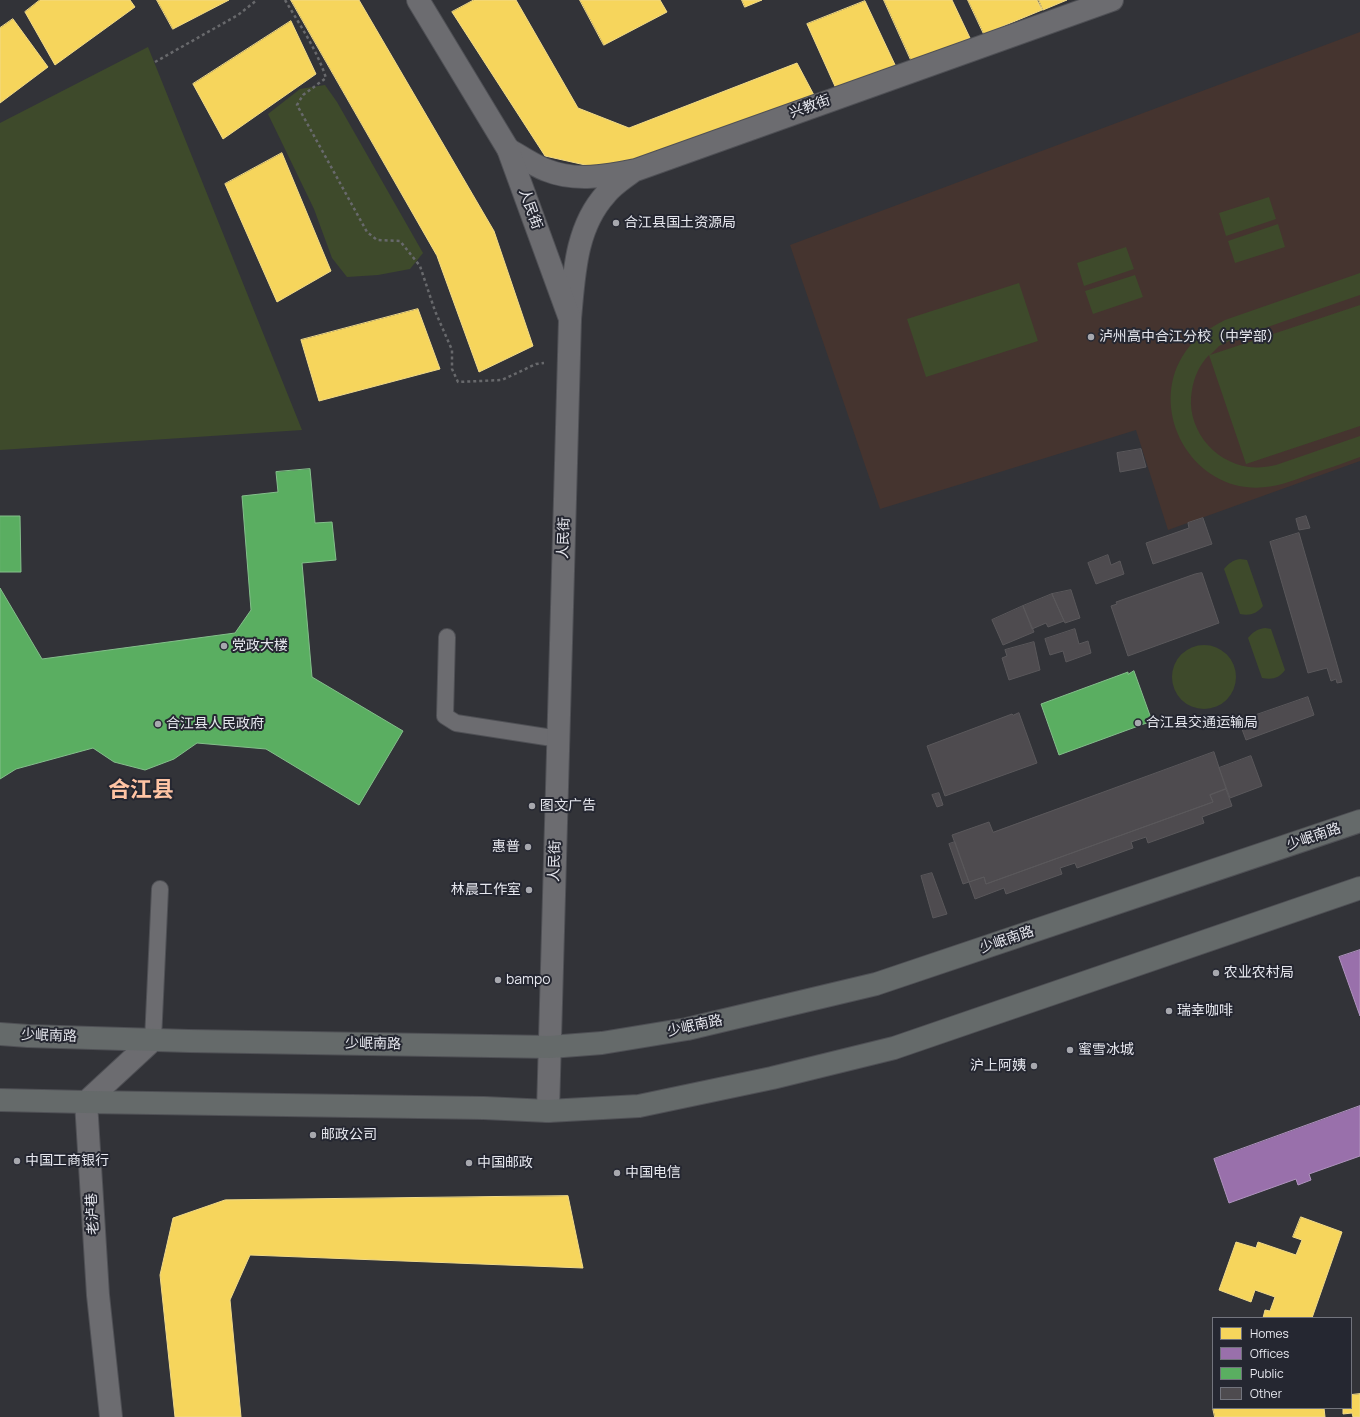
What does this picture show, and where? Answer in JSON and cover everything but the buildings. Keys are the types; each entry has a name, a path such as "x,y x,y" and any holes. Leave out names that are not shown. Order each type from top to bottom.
{"main road":[{"name":"少岷南路","path":"0,1034 153,1040 550,1047 602,1043 687,1029 876,984 1360,821"},
{"path":"0,1100 484,1108 548,1111 639,1106 772,1078 894,1048 1360,888"}],"street":[{"name":"人民街","path":"418,0 508,149 570,319 548,1111"},
{"name":"兴教街","path":"508,149 547,170 567,175 590,177 612,175 636,170 1112,0"},
{"path":"570,319 574,277 581,240 585,229 591,216 606,194 636,170"},
{"path":"86,1102 153,1040"},
{"name":"老泸巷","path":"86,1102 98,1295 111,1417"}],"lane":[{"path":"447,637 445,716 456,723 559,739"},
{"path":"153,1040 160,889"}],"path":[{"path":"155,62 238,15 257,0"},
{"path":"285,0 306,34 323,67 326,78 303,95 297,105 367,232 378,240 400,241 420,266 435,311 452,350 452,369 458,382 502,380 536,364 569,358"}],"shaded area":[{"name":"泸州高中合江分校（中学部）","path":"1360,32 1360,461 1168,530 1136,430 880,509 790,245"}],"green space":[{"path":"148,47 302,430 0,450 0,123"},
{"path":"325,85 337,102 423,253 410,269 378,275 347,277 332,258 314,209 268,114 300,89"},
{"path":"1269,197 1276,219 1226,236 1219,213"},
{"path":"1278,224 1285,247 1235,263 1228,241"},
{"path":"1126,247 1134,269 1084,286 1077,263"},
{"path":"1360,273 1360,295 1233,339 1219,346 1210,355 1360,305 1360,426 1246,464 1209,355 1200,367 1194,380 1191,403 1197,429 1204,440 1213,450 1236,464 1249,467 1266,467 1276,465 1360,436 1360,457 1287,482 1255,488 1225,482 1207,471 1192,457 1180,439 1173,419 1171,398 1173,377 1182,357 1190,345 1212,327 1225,320"},
{"path":"1135,275 1143,297 1093,314 1085,291"},
{"path":"1019,283 1038,341 926,377 907,319"},
{"path":"1240,559 1247,560 1263,606 1255,613 1247,615 1240,614 1224,569 1231,562"},
{"path":"1265,628 1271,629 1285,670 1278,677 1269,679 1262,678 1248,638 1255,631"},
{"path":"1198,645 1210,645 1227,654 1234,665 1236,677 1234,689 1227,700 1210,709 1198,709 1186,704 1177,695 1172,683 1172,671 1177,659 1186,650"}],"place":[{"name":"合江县国土资源局","path":"616,223"},
{"name":"泸州高中合江分校（中学部）","path":"1091,337"},
{"name":"党政大楼","path":"224,646"},
{"name":"合江县交通运输局","path":"1138,723"},
{"name":"合江县人民政府","path":"158,724"},
{"name":"图文广告","path":"532,806"},
{"name":"惠普","path":"528,847"},
{"name":"林晨工作室","path":"529,890"},
{"name":"农业农村局","path":"1216,973"},
{"name":"bampo","path":"498,980"},
{"name":"瑞幸咖啡","path":"1169,1011"},
{"name":"蜜雪冰城","path":"1070,1050"},
{"name":"沪上阿姨","path":"1034,1066"},
{"name":"邮政公司","path":"313,1135"},
{"name":"中国工商银行","path":"17,1161"},
{"name":"中国邮政","path":"469,1163"},
{"name":"中国电信","path":"617,1173"}],"district":[{"name":"合江县","path":"141,791"}]}
